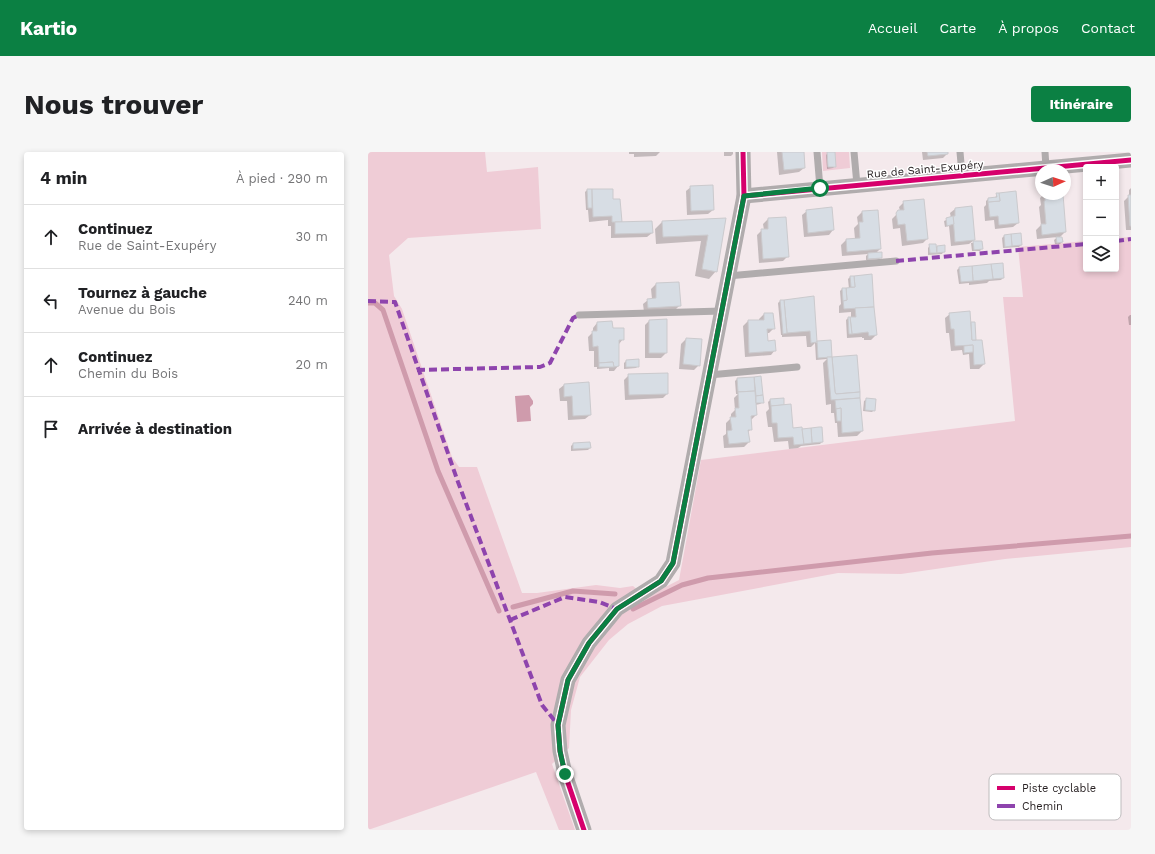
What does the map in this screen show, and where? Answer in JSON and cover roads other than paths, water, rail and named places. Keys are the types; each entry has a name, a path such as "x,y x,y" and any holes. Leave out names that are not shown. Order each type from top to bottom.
{"street":[{"path":"584,830 565,774 560,751 558,725 568,680 589,643 617,609 661,581 673,563 744,196 743,152"},
{"name":"Rue de Saint-Exupéry","path":"1071,165 1131,160"},
{"name":"Rue de Saint-Exupéry","path":"744,196 1035,168"}],"lane":[{"path":"817,152 820,188"},
{"path":"854,152 857,185"},
{"path":"960,152 962,175"},
{"path":"1045,152 1046,164"},
{"path":"728,276 896,261"},
{"path":"579,315 722,311"},
{"path":"709,375 798,367"}],"waterway":[{"path":"368,303 375,303 383,310 438,471 499,611"},
{"path":"633,609 682,585 708,578 932,553 1131,536"},
{"path":"513,607 573,591 615,594"}]}
